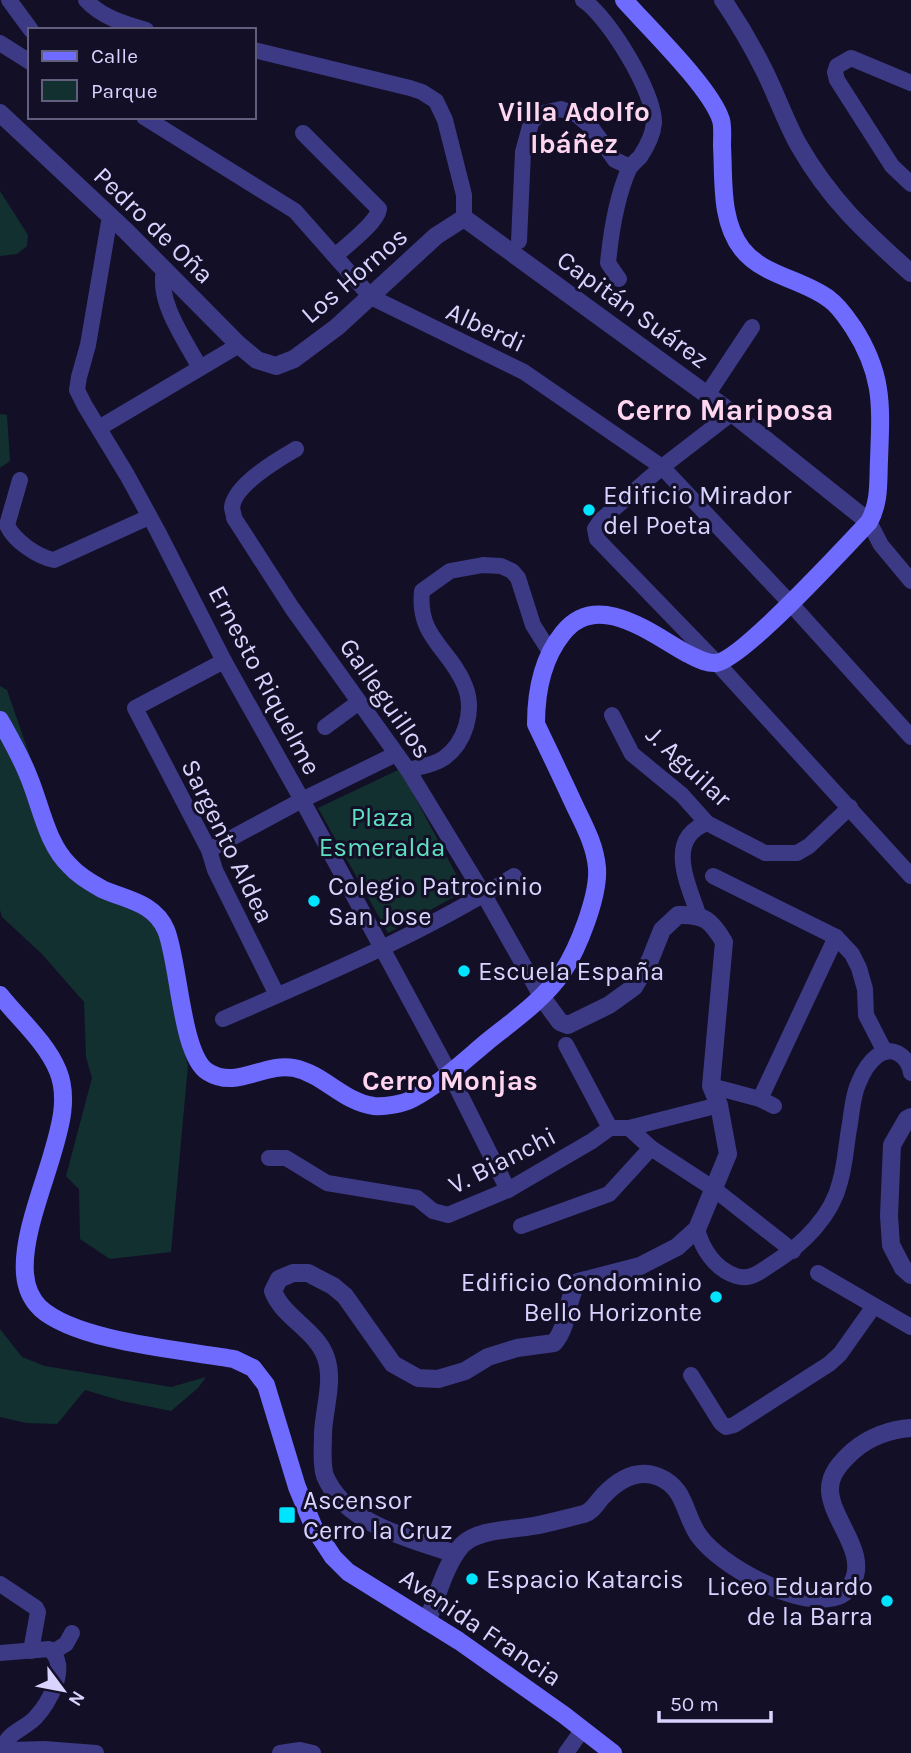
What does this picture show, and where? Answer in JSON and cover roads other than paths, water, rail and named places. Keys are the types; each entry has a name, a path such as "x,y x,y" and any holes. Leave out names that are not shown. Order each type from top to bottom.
{"main road":[{"path":"0,720 28,774 54,844 69,866 100,888 151,910 165,927 171,943 194,1055 204,1070 226,1080 289,1067 308,1071 354,1101 376,1106 410,1101 450,1073 541,996 561,973 574,949 594,893 597,869 593,844 537,724 539,689 550,652 569,625 579,618 592,614 607,614 622,618 699,660 717,663 732,655 791,604 869,522 876,510 878,495 881,405 878,382 869,356 845,314 829,298 764,268 742,250 729,225 724,196 721,120 709,95 622,0"},
{"name":"Avenida Francia","path":"0,995 41,1043 58,1072 64,1100 59,1129 29,1234 25,1272 28,1291 39,1307 66,1325 96,1335 234,1359 253,1368 267,1385 297,1487 314,1528 333,1556 348,1572 459,1642 613,1753"}],"street":[{"path":"9,0 29,28"},
{"path":"86,0 96,9 120,22 140,28"},
{"path":"591,4 612,9 622,0"},
{"path":"723,0 763,68 797,142 827,191 846,214 911,274"},
{"path":"591,4 622,46 652,108 654,122 652,133 640,156 630,167 612,224 608,263 619,279"},
{"path":"0,43 28,61"},
{"path":"256,50 410,88 436,101 445,120 464,195 464,218"},
{"path":"911,83 851,58 837,66 835,72 837,80 892,166 911,184"},
{"path":"519,241 523,152 531,123 539,114 561,109 577,115 591,127 615,160 630,167"},
{"name":"Pedro de Oña","path":"0,113 110,216 239,345 257,360 276,366"},
{"name":"Alberdi","path":"147,119 295,211 372,297 524,372 662,467 911,737"},
{"path":"303,133 379,209 379,215 335,256"},
{"name":"Ernesto Riquelme","path":"110,216 88,345 77,390 127,475 224,661 450,1073 508,1190"},
{"name":"Capitán Suárez","path":"464,218 732,413 869,522"},
{"name":"Los Hornos","path":"276,366 294,359 315,344 372,297 436,236 464,218"},
{"path":"164,271 161,283 165,300 200,368"},
{"path":"707,395 752,327"},
{"path":"99,428 239,345"},
{"path":"732,413 662,467 601,520 594,529 597,540 717,663 911,876"},
{"name":"Galleguillos","path":"296,449 263,469 237,495 232,506 234,518 292,608 408,770 484,895 541,996"},
{"path":"20,480 7,525 14,536 43,558 54,560 149,517"},
{"path":"869,522 881,545 911,581"},
{"path":"408,770 443,759 466,731 468,710 465,687 424,623 420,609 422,591 450,571 483,565 501,566 512,571 519,578 533,625 550,652"},
{"name":"Sargento Aldea","path":"224,661 135,708 209,850 215,870 277,995"},
{"path":"325,727 359,702"},
{"name":"J. Aguilar","path":"612,715 632,754 682,795 707,823 765,853 797,853 809,846 850,807"},
{"path":"209,850 396,754"},
{"path":"455,1555 359,1516 339,1497 324,1474 323,1433 329,1383 326,1357 310,1335 278,1304 273,1291 279,1279 293,1273 308,1273 333,1286 345,1296 393,1364 418,1378 438,1378 465,1371 488,1357 517,1348 554,1343 564,1331 573,1290 578,1282 639,1266 677,1247 697,1228 728,1154 719,1105 711,1086 724,942 715,927 698,914 683,868 682,854 687,838 694,828 707,823"},
{"path":"223,1019 381,949 484,895 514,876"},
{"path":"713,876 836,937 852,954 859,968 865,989 866,1016 886,1052"},
{"path":"541,996 560,1022 568,1025 586,1018 634,987 650,960 662,930 678,915 698,914"},
{"path":"711,1086 767,1102 836,937"},
{"path":"566,1045 610,1128 629,1128 719,1105"},
{"path":"697,1228 705,1250 715,1262 737,1276 752,1277 793,1251 828,1213 840,1183 857,1086 867,1066 878,1055 886,1052 900,1053 905,1057 911,1073"},
{"path":"911,1116 892,1145 889,1216 891,1245 903,1268 911,1276"},
{"name":"V. Bianchi","path":"269,1157 286,1158 327,1183 417,1198 440,1214 448,1215 508,1190 610,1128"},
{"path":"629,1128 652,1149 714,1189 793,1251"},
{"path":"521,1226 609,1194 652,1149"},
{"path":"818,1273 911,1328"},
{"path":"691,1375 722,1423 726,1427 734,1425 829,1364 840,1354 874,1306"},
{"path":"427,1622 455,1555 464,1543 481,1535 589,1513 623,1478 639,1474 653,1475 676,1488 699,1536 717,1555 743,1574 766,1585 813,1599 844,1594 854,1579 857,1561 830,1493 834,1472 868,1440 899,1428 911,1428"},
{"path":"0,1584 38,1612 31,1651"},
{"path":"53,1652 66,1644 72,1633"},
{"path":"0,1653 49,1649 58,1663 57,1680 47,1703 32,1721 10,1736 2,1748 96,1753"},
{"path":"566,1753 583,1729"},
{"path":"280,1753 300,1750 313,1753"}],"place":[{"name":"Edificio Mirador del Poeta","path":"589,510"},
{"name":"Colegio Patrocinio San Jose","path":"314,901"},
{"name":"Escuela España","path":"464,971"},
{"name":"Edificio Condominio Bello Horizonte","path":"716,1297"},
{"name":"Ascensor Cerro la Cruz","path":"287,1515"},
{"name":"Espacio Katarcis","path":"472,1579"},
{"name":"Liceo Eduardo de la Barra","path":"887,1601"}],"district":[{"name":"Villa Adolfo Ibáñez","path":"574,127"},
{"name":"Cerro Mariposa","path":"725,410"},
{"name":"Cerro Monjas","path":"450,1080"}],"park label":[{"name":"Plaza Esmeralda","path":"382,832"}]}
